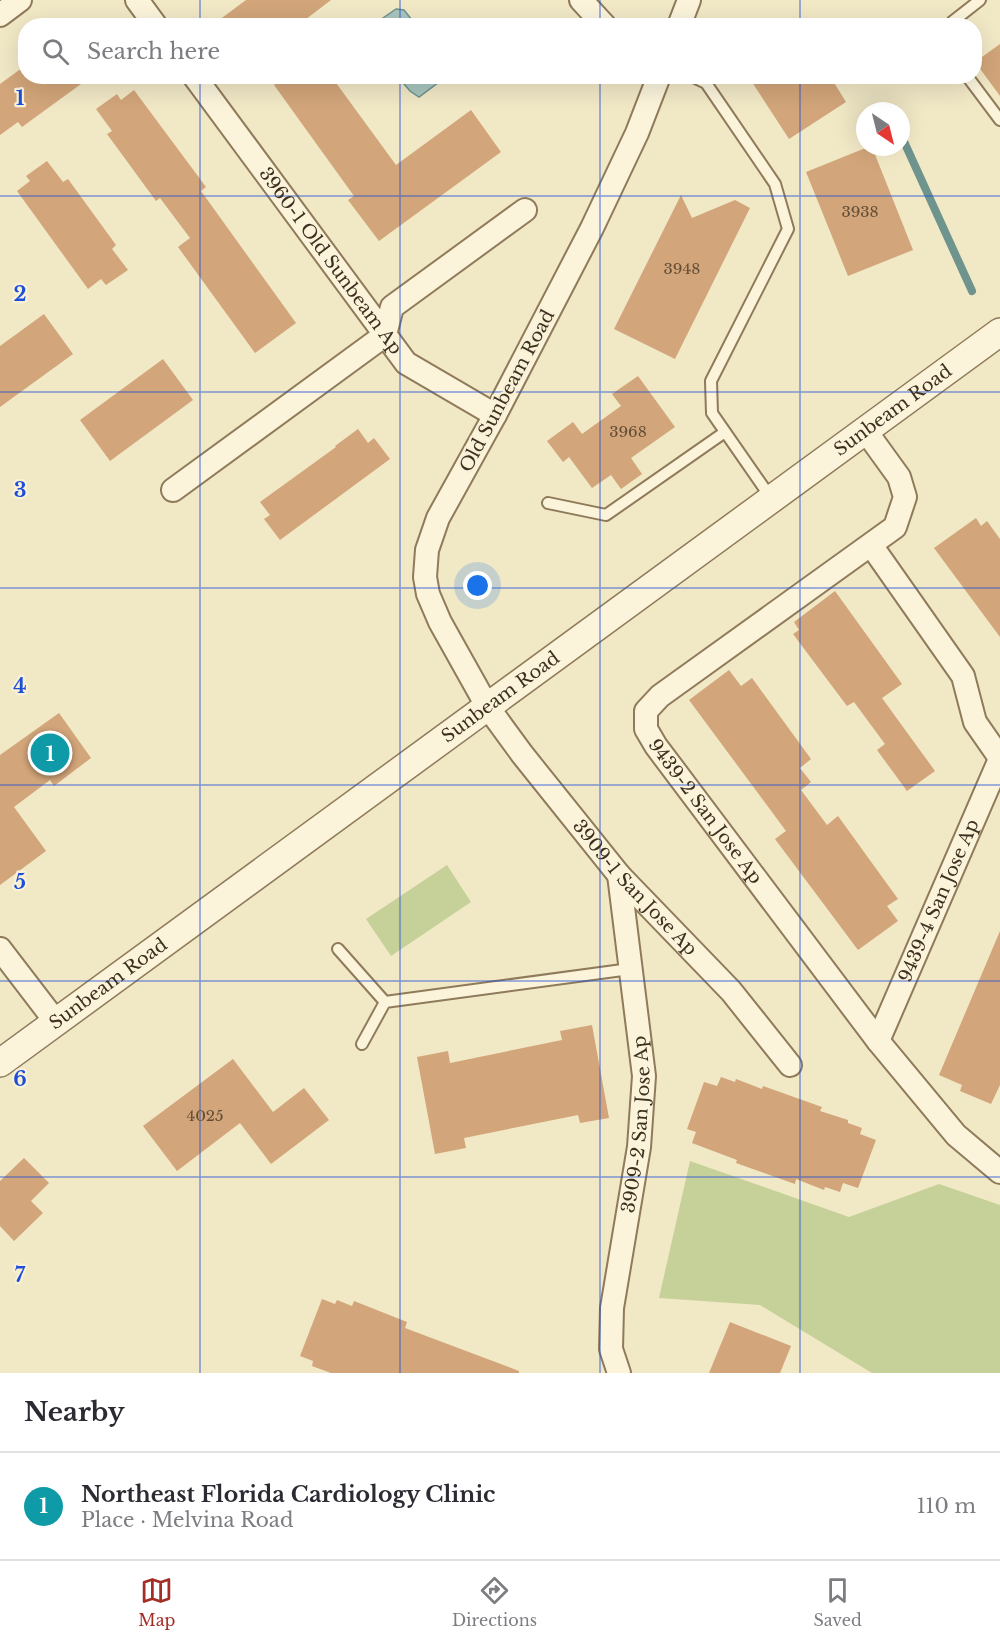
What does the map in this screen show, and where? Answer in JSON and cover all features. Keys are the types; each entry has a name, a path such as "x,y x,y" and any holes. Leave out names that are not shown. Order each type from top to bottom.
{"street":[{"path":"0,15 20,0"},
{"path":"137,0 150,18"},
{"path":"581,0 598,18"},
{"path":"682,18 689,0"},
{"name":"3960-1 Old Sunbeam Ap","path":"200,84 406,363 495,415"},
{"name":"Old Sunbeam Road","path":"487,706 440,622 428,594 425,577 428,550 438,518 495,415 607,196 637,134 656,84"},
{"path":"173,490 385,335 392,307 525,210"},
{"name":"Sunbeam Road","path":"0,1063 1000,332"},
{"name":"9439-2 San Jose Ap","path":"865,430 899,477 905,497 895,527 660,696 646,711 646,729 656,746 878,1041 956,1135 1000,1172"},
{"name":"9439-4 San Jose Ap","path":"871,545 963,676 975,723 1000,759 878,1041"},
{"name":"3909-1 San Jose Ap","path":"487,706 522,754 619,875 731,991 790,1065"},
{"name":"3909-2 San Jose Ap","path":"619,875 644,1076 639,1147 612,1308 611,1349 619,1373"},
{"path":"0,949 56,1022"}],"lane":[{"path":"957,18 981,0"},
{"path":"706,84 775,184 788,229 711,381 712,413 771,498"},
{"path":"973,84 1000,120"},
{"path":"548,503 606,515 725,432"},
{"path":"338,949 385,1002"},
{"path":"385,1002 630,969"},
{"path":"362,1044 385,1002"}],"green space":[{"path":"447,865 471,902 391,956 366,919"},
{"path":"690,1161 849,1217 939,1184 1000,1205 1000,1373 872,1373 760,1305 659,1298"}],"water":[{"path":"396,9 404,10 410,18 383,18"},
{"path":"404,84 436,84 419,97"}],"building":[{"path":"246,0 331,0 307,18 222,18"},
{"path":"1000,44 1000,96 982,72 982,57"},
{"path":"18,71 18,84 81,84 22,127 18,122 0,135 0,84"},
{"path":"337,84 396,165 471,110 501,152 379,241 348,200 354,196 274,85"},
{"path":"753,84 835,84 846,102 789,139"},
{"path":"134,90 206,187 201,191 296,323 255,353 178,247 190,238 160,198 156,201 107,134 112,131 96,109 117,94 121,100"},
{"path":"856,152 856,156 876,156 913,250 848,276 806,172"},
{"path":"47,161 63,182 68,179 116,245 112,249 128,270 106,285 101,279 88,289 17,191 30,181 26,176"},
{"path":"681,195 692,218 735,200 750,208 675,359 614,329"},
{"path":"44,314 73,354 0,407 0,346"},
{"path":"163,359 193,400 110,461 80,420"},
{"path":"638,376 675,427 631,458 642,474 621,489 611,475 592,488 569,457 563,462 547,441 573,422 582,434 621,406 612,394"},
{"path":"358,429 368,443 374,438 390,459 280,540 264,519 270,515 260,502"},
{"path":"976,518 981,526 987,521 1000,539 1000,637 934,548"},
{"path":"835,591 902,684 882,698 935,771 907,791 877,750 885,744 854,702 847,706 793,634 799,630 794,622"},
{"path":"729,670 741,686 752,678 811,759 800,768 811,782 801,790 827,825 838,816 898,899 887,906 898,921 858,950 775,839 786,831 689,700"},
{"path":"59,713 91,758 54,786 50,780 14,807 46,851 0,885 0,755"},
{"path":"1000,931 1000,1085 991,1104 960,1091 962,1085 939,1075"},
{"path":"592,1025 609,1118 580,1123 578,1115 464,1138 466,1148 435,1154 417,1057 448,1051 450,1063 562,1040 560,1031"},
{"path":"233,1059 273,1112 304,1088 329,1120 271,1164 240,1123 177,1171 143,1126"},
{"path":"721,1077 735,1082 736,1079 762,1089 763,1086 822,1107 820,1111 848,1120 848,1123 862,1128 860,1134 876,1140 858,1188 843,1183 840,1192 825,1187 824,1190 796,1179 795,1184 736,1163 737,1160 692,1143 696,1132 687,1129 704,1082 717,1086"},
{"path":"24,1158 49,1183 31,1201 43,1213 14,1241 0,1226 0,1181"},
{"path":"322,1299 335,1304 337,1300 352,1306 354,1301 407,1322 405,1328 519,1371 519,1373 331,1373 312,1366 313,1361 300,1356"},
{"path":"730,1322 791,1346 780,1373 709,1373"}],"waterway":[{"path":"910,155 972,291"}],"place":[{"name":"Northeast Florida Cardiology Clinic","path":"50,753"}]}
